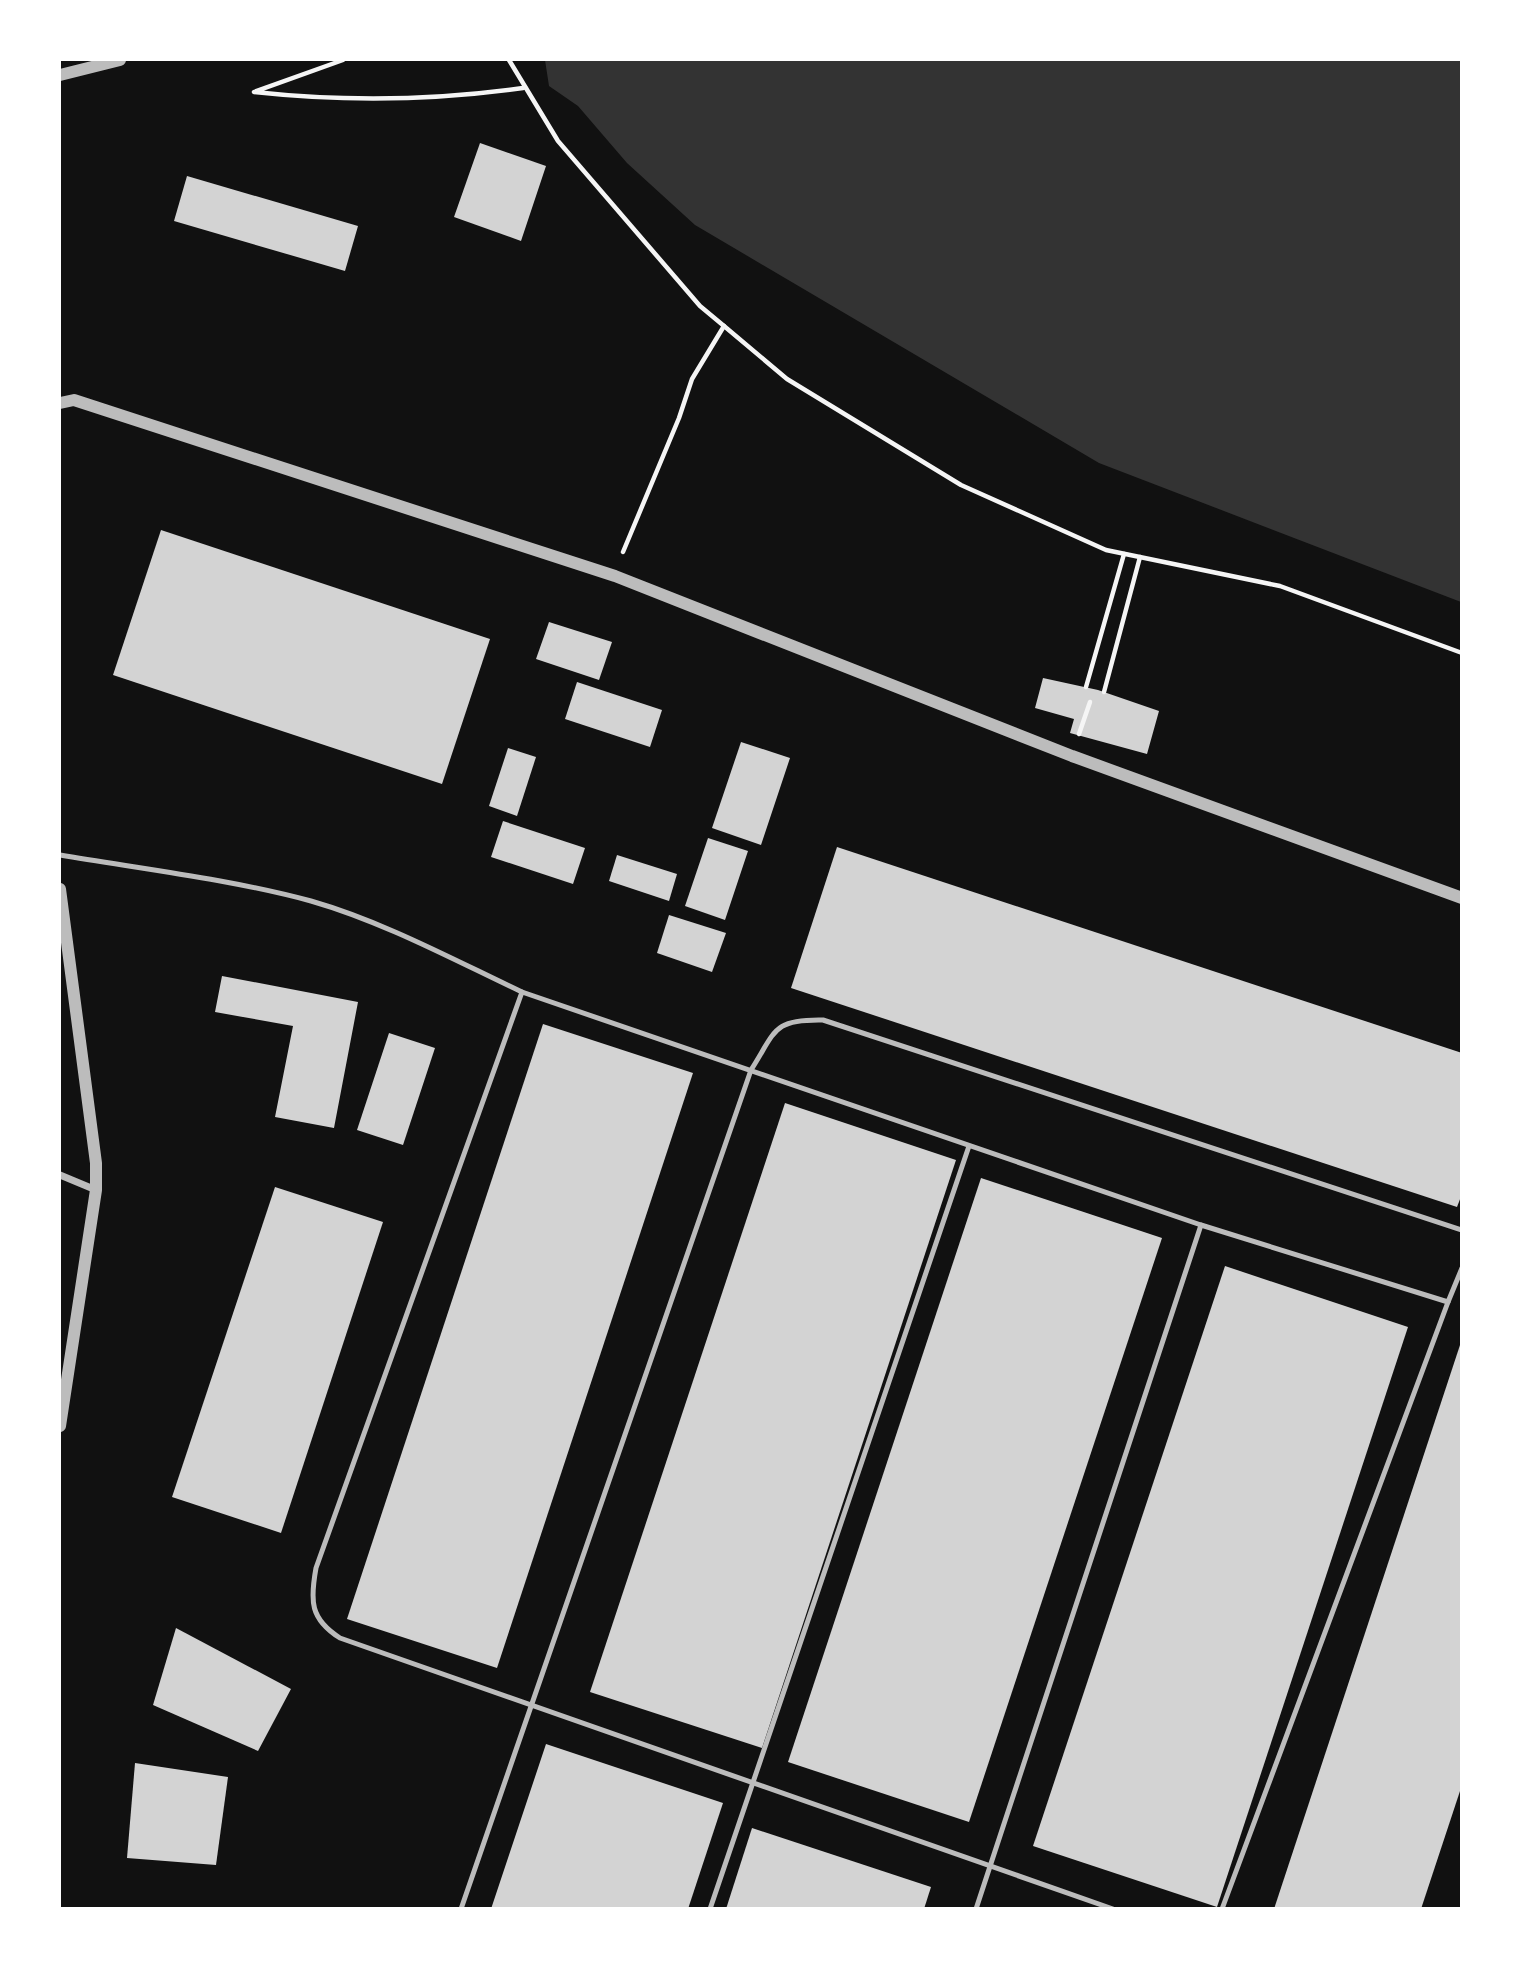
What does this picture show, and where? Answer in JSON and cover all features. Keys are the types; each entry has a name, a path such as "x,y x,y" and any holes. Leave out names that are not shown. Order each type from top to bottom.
{"street":[{"path":"60,75 120,60"},
{"path":"60,403 74,400 615,576 1072,755 1461,898"},
{"path":"60,889 96,1163 96,1190 60,1426"},
{"path":"60,1175 96,1190"}],"lane":[{"path":"60,855 247,886 314,902 397,934 522,992 1201,1225 1448,1302"},
{"path":"522,992 316,1568 312,1588 314,1609 322,1626 340,1638 530,1707 992,1864 1113,1909"},
{"path":"461,1909 751,1070 779,1027 794,1020 823,1020 1461,1230"},
{"path":"710,1909 969,1146"},
{"path":"976,1909 1201,1225"},
{"path":"1222,1909 1461,1268"}],"path":[{"path":"344,60 254,92 326,100 450,98 523,88"},
{"path":"509,60 523,88 558,141 700,306 787,379 961,485 1106,550 1280,586 1461,653"},
{"path":"615,576 692,379 724,326"},
{"path":"1086,687 1124,554"},
{"path":"1104,692 1140,557"},
{"path":"1072,755 1090,702"}],"shaded area":[{"path":"545,60 1461,60 1461,602 1099,463 695,225 627,163 578,106 549,86"}],"building":[{"path":"480,143 546,166 521,241 454,217"},
{"path":"187,176 358,226 345,271 174,221"},
{"path":"161,530 490,639 442,784 113,675"},
{"path":"549,622 612,642 599,680 536,659"},
{"path":"1043,678 1098,690 1159,711 1147,754 1070,733 1074,719 1035,708"},
{"path":"577,682 662,710 650,747 565,719"},
{"path":"741,742 790,758 761,845 712,828"},
{"path":"508,748 536,757 517,816 489,806"},
{"path":"503,821 585,848 573,884 491,857"},
{"path":"708,838 748,851 725,920 685,906"},
{"path":"837,847 1462,1053 1462,1194 1457,1207 791,988"},
{"path":"617,855 677,874 669,901 609,881"},
{"path":"669,915 726,933 712,972 657,953"},
{"path":"222,976 358,1002 334,1128 275,1117 293,1026 215,1012"},
{"path":"543,1024 693,1073 497,1668 347,1619"},
{"path":"389,1033 435,1048 403,1145 357,1130"},
{"path":"785,1103 956,1160 762,1748 590,1692"},
{"path":"981,1178 1162,1238 969,1822 788,1762"},
{"path":"275,1187 383,1222 281,1533 172,1497"},
{"path":"1225,1266 1408,1327 1217,1907 1033,1846"},
{"path":"1461,1342 1462,1785 1421,1909 1274,1909"},
{"path":"176,1628 291,1689 258,1751 153,1705"},
{"path":"546,1744 723,1803 688,1909 491,1909"},
{"path":"135,1763 228,1777 216,1865 127,1858"},
{"path":"752,1828 931,1887 924,1909 726,1909"}]}
